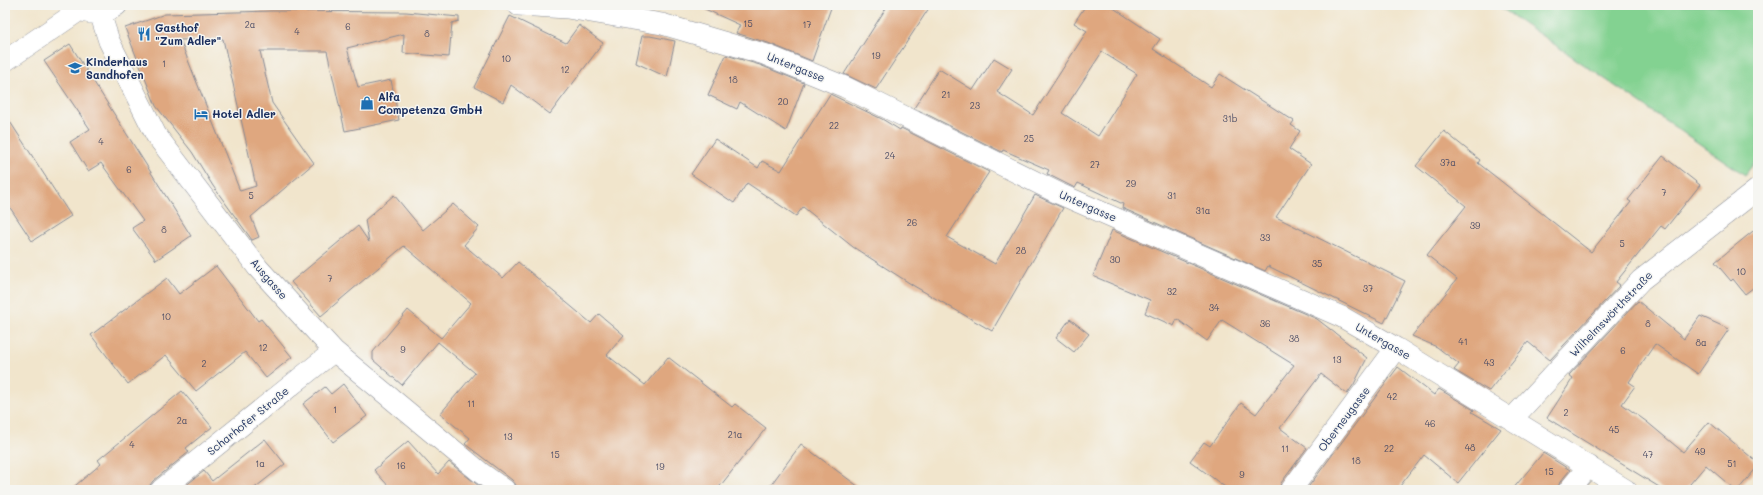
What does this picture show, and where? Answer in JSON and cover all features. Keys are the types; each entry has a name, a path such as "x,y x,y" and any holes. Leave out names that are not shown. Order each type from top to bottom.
{"street":[{"name":"Untergasse","path":"518,5 567,8 662,24 764,54 845,87 1060,194 1342,317 1396,348 1626,490"},
{"path":"5,61 93,8"},
{"name":"Ausgasse","path":"93,8 156,135 258,268 334,351 480,473 505,490"},
{"name":"Wilhelmswörthstraße","path":"1512,419 1641,280 1758,190"},
{"name":"Oberneugasse","path":"1291,490 1396,348"},
{"name":"Scharhofer Straße","path":"161,490 334,351"},
{"path":"1568,490 1589,466"}],"green space":[{"path":"1497,5 1758,5 1758,158 1745,175"}],"building":[{"path":"696,5 832,5 812,61 768,43 736,33 740,25"},
{"path":"888,5 931,5 876,89 844,74"},
{"path":"1086,5 1109,5 1160,39 1153,49 1211,87 1220,74 1294,121 1291,125 1300,131 1289,149 1311,164 1276,217 1405,281 1384,323 1268,266 1265,271 1122,208 1123,204 1078,183 1075,188 1047,174 1049,170 1003,150 1002,152 914,108 939,69 973,90 994,58 1012,69 997,92 1033,115 1087,31 1074,23","holes":["1102,52 1137,74 1098,136 1062,113"]},
{"path":"272,11 406,12 459,17 459,21 452,23 449,57 403,53 404,34 347,48 358,87 391,80 399,120 345,131 327,51 260,51 272,103 314,163 251,217 259,237 252,240 213,186 192,152 156,106 125,28 165,14","holes":["223,39 256,186 240,191 180,40"]},
{"path":"510,16 566,43 579,25 603,43 550,114 511,85 503,102 474,87"},
{"path":"642,36 675,41 667,77 636,63"},
{"path":"70,44 191,236 156,260 132,228 143,221 101,163 88,171 70,142 90,129 44,61"},
{"path":"726,55 760,65 804,83 786,131 740,102 737,109 708,95"},
{"path":"830,94 882,119 900,130 901,128 989,172 947,237 995,264 1035,195 1063,208 992,331 914,286 853,247 803,207 796,216 747,183 734,203 691,174 715,139 758,168 762,161 781,171"},
{"path":"5,114 71,216 32,241 5,200"},
{"path":"1444,131 1480,160 1478,163 1591,252 1631,202 1628,200 1663,156 1700,185 1665,229 1661,226 1616,282 1620,285 1550,360 1528,342 1489,391 1454,370 1459,364 1437,347 1412,336 1457,279 1427,255 1466,206 1416,166"},
{"path":"394,195 423,230 453,204 479,227 464,245 503,278 518,262 591,323 599,314 624,335 607,355 645,385 668,357 732,407 735,404 766,428 717,490 517,490 516,485 512,480 465,444 470,438 440,414 475,373 438,342 402,385 373,360 373,352 408,310 441,338 471,303 404,246 321,316 291,282 358,226 369,242 365,220"},
{"path":"1758,227 1758,284 1745,294 1733,279 1731,281 1715,262"},
{"path":"1112,230 1317,319 1367,358 1354,384 1347,394 1321,374 1280,428 1307,448 1281,483 1279,490 1229,490 1190,461 1204,442 1210,446 1241,403 1256,414 1294,365 1222,320 1207,341 1177,319 1174,326 1145,313 1150,300 1093,276"},
{"path":"216,266 258,321 261,319 292,357 266,378 245,352 196,391 166,355 128,384 91,335 167,278 179,294"},
{"path":"1638,301 1684,339 1700,316 1729,329 1698,374 1655,344 1629,382 1635,386 1622,404 1647,422 1683,452 1709,422 1758,463 1758,466 1738,490 1735,490 1706,465 1685,490 1664,490 1547,418 1573,378 1569,375"},
{"path":"1070,319 1089,334 1074,352 1056,338"},
{"path":"1398,367 1434,395 1439,389 1474,410 1472,412 1501,429 1458,483 1424,455 1397,490 1306,490"},
{"path":"343,384 367,416 333,442 303,404 325,387 331,394"},
{"path":"182,391 212,427 186,448 189,452 153,481 149,490 70,490 101,464 98,460"},
{"path":"265,439 285,464 252,490 180,490 204,471 212,481"},
{"path":"408,441 438,474 449,462 484,490 392,490 374,470"},
{"path":"801,444 863,490 767,490"},
{"path":"1543,453 1570,470 1560,482 1557,490 1512,490"}],"place":[{"name":"Gasthof \"Zum Adler\"","path":"144,34"},
{"name":"Kinderhaus Sandhofen","path":"75,68"},
{"name":"Alfa Competenza GmbH","path":"367,103"},
{"name":"Hotel Adler","path":"201,114"}]}
